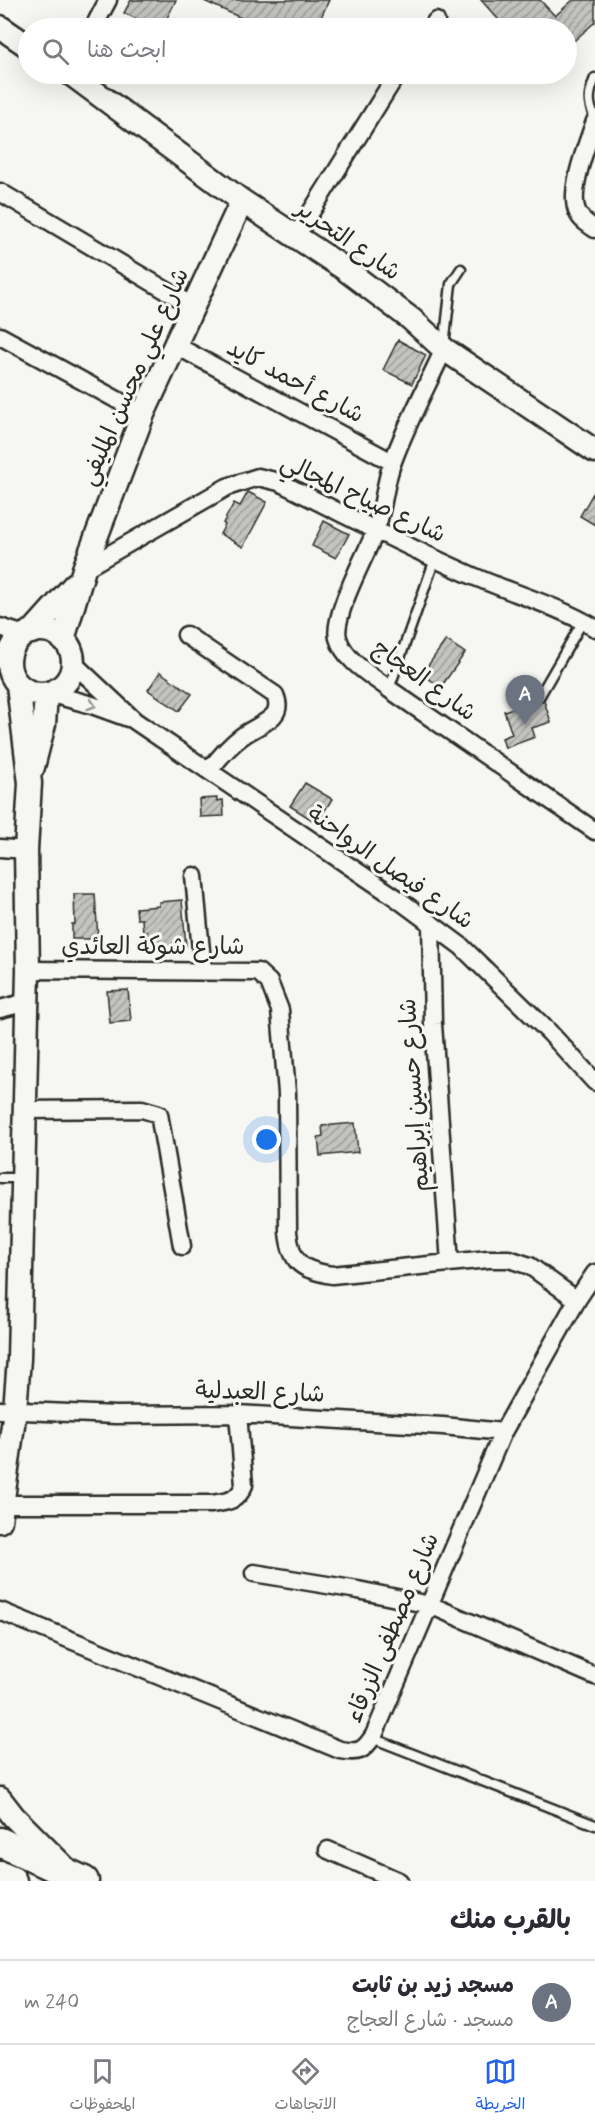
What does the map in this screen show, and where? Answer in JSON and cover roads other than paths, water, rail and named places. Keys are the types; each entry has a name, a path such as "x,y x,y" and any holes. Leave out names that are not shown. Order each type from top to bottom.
{"highway":[{"path":"0,1842 78,1878"},
{"path":"0,1876 12,1881"}],"street":[{"path":"98,18 108,0"},
{"path":"0,27 18,39"},
{"name":"شارع التحرير","path":"84,84 242,201 342,267 411,319 444,349 595,451"},
{"path":"296,236 392,84"},
{"path":"595,119 574,200 578,213 595,229"},
{"path":"0,192 194,307"},
{"name":"شارع علي محسن المليفي","path":"63,640 83,572 142,414 242,201"},
{"path":"0,336 142,414"},
{"name":"شارع أحمد كايد","path":"176,345 392,462"},
{"name":"شارع العجاج","path":"444,349 392,462 376,530 344,603 338,623 338,637 345,651 389,689 595,831"},
{"name":"شارع صياح المجالي","path":"83,572 227,487 258,477 279,482 435,559 553,606 589,624"},
{"name":"شارع علي محسن المليفي","path":"28,633 83,572"},
{"path":"0,627 28,633 49,632 63,640 68,647 73,663 68,679 56,690 47,694 31,693 18,685 4,660 13,647 28,633"},
{"path":"186,635 275,695 278,702 273,717 241,737 209,771"},
{"name":"شارع فيصل الرواحنة","path":"73,663 135,721 431,923 461,946 595,1082"},
{"path":"18,685 30,783"},
{"path":"47,694 44,724 30,783 26,850 28,970 24,1110 11,1178 19,1359 8,1410 1,1513 229,1502 241,1494 244,1485 238,1414"},
{"name":"شارع فيصل الرواحنة","path":"47,694 92,705 135,721"},
{"path":"0,848 26,850"},
{"path":"194,876 203,972"},
{"name":"شارع حسين إبراهيم","path":"431,923 433,1024 450,1263"},
{"name":"شارع شوكة العائدي","path":"28,970 258,972 269,982 280,1010 287,1094 288,1232 290,1250 297,1261 312,1272 332,1275 488,1259 509,1259 530,1266 577,1300"},
{"path":"0,1009 27,1002"},
{"path":"24,1110 141,1109 159,1114 182,1246"},
{"name":"شارع مصطفى الزرقاء","path":"0,1611 340,1750 355,1752 366,1748 430,1605 503,1432 577,1300 595,1273"},
{"name":"شارع العبدلية","path":"8,1410 116,1415 238,1414 443,1426 503,1432"},
{"path":"254,1573 358,1590 430,1605 595,1676"},
{"path":"0,1799 14,1817 78,1878"},
{"path":"328,1850 399,1881"}],"lane":[{"path":"595,78 590,90 588,106 595,119"},
{"path":"444,349 452,284 462,269"},
{"path":"389,689 435,559"},
{"path":"539,697 589,624"},
{"path":"372,1738 595,1825"}],"place":[{"name":"مسجد زيد بن ثابت","path":"525,725"}]}
